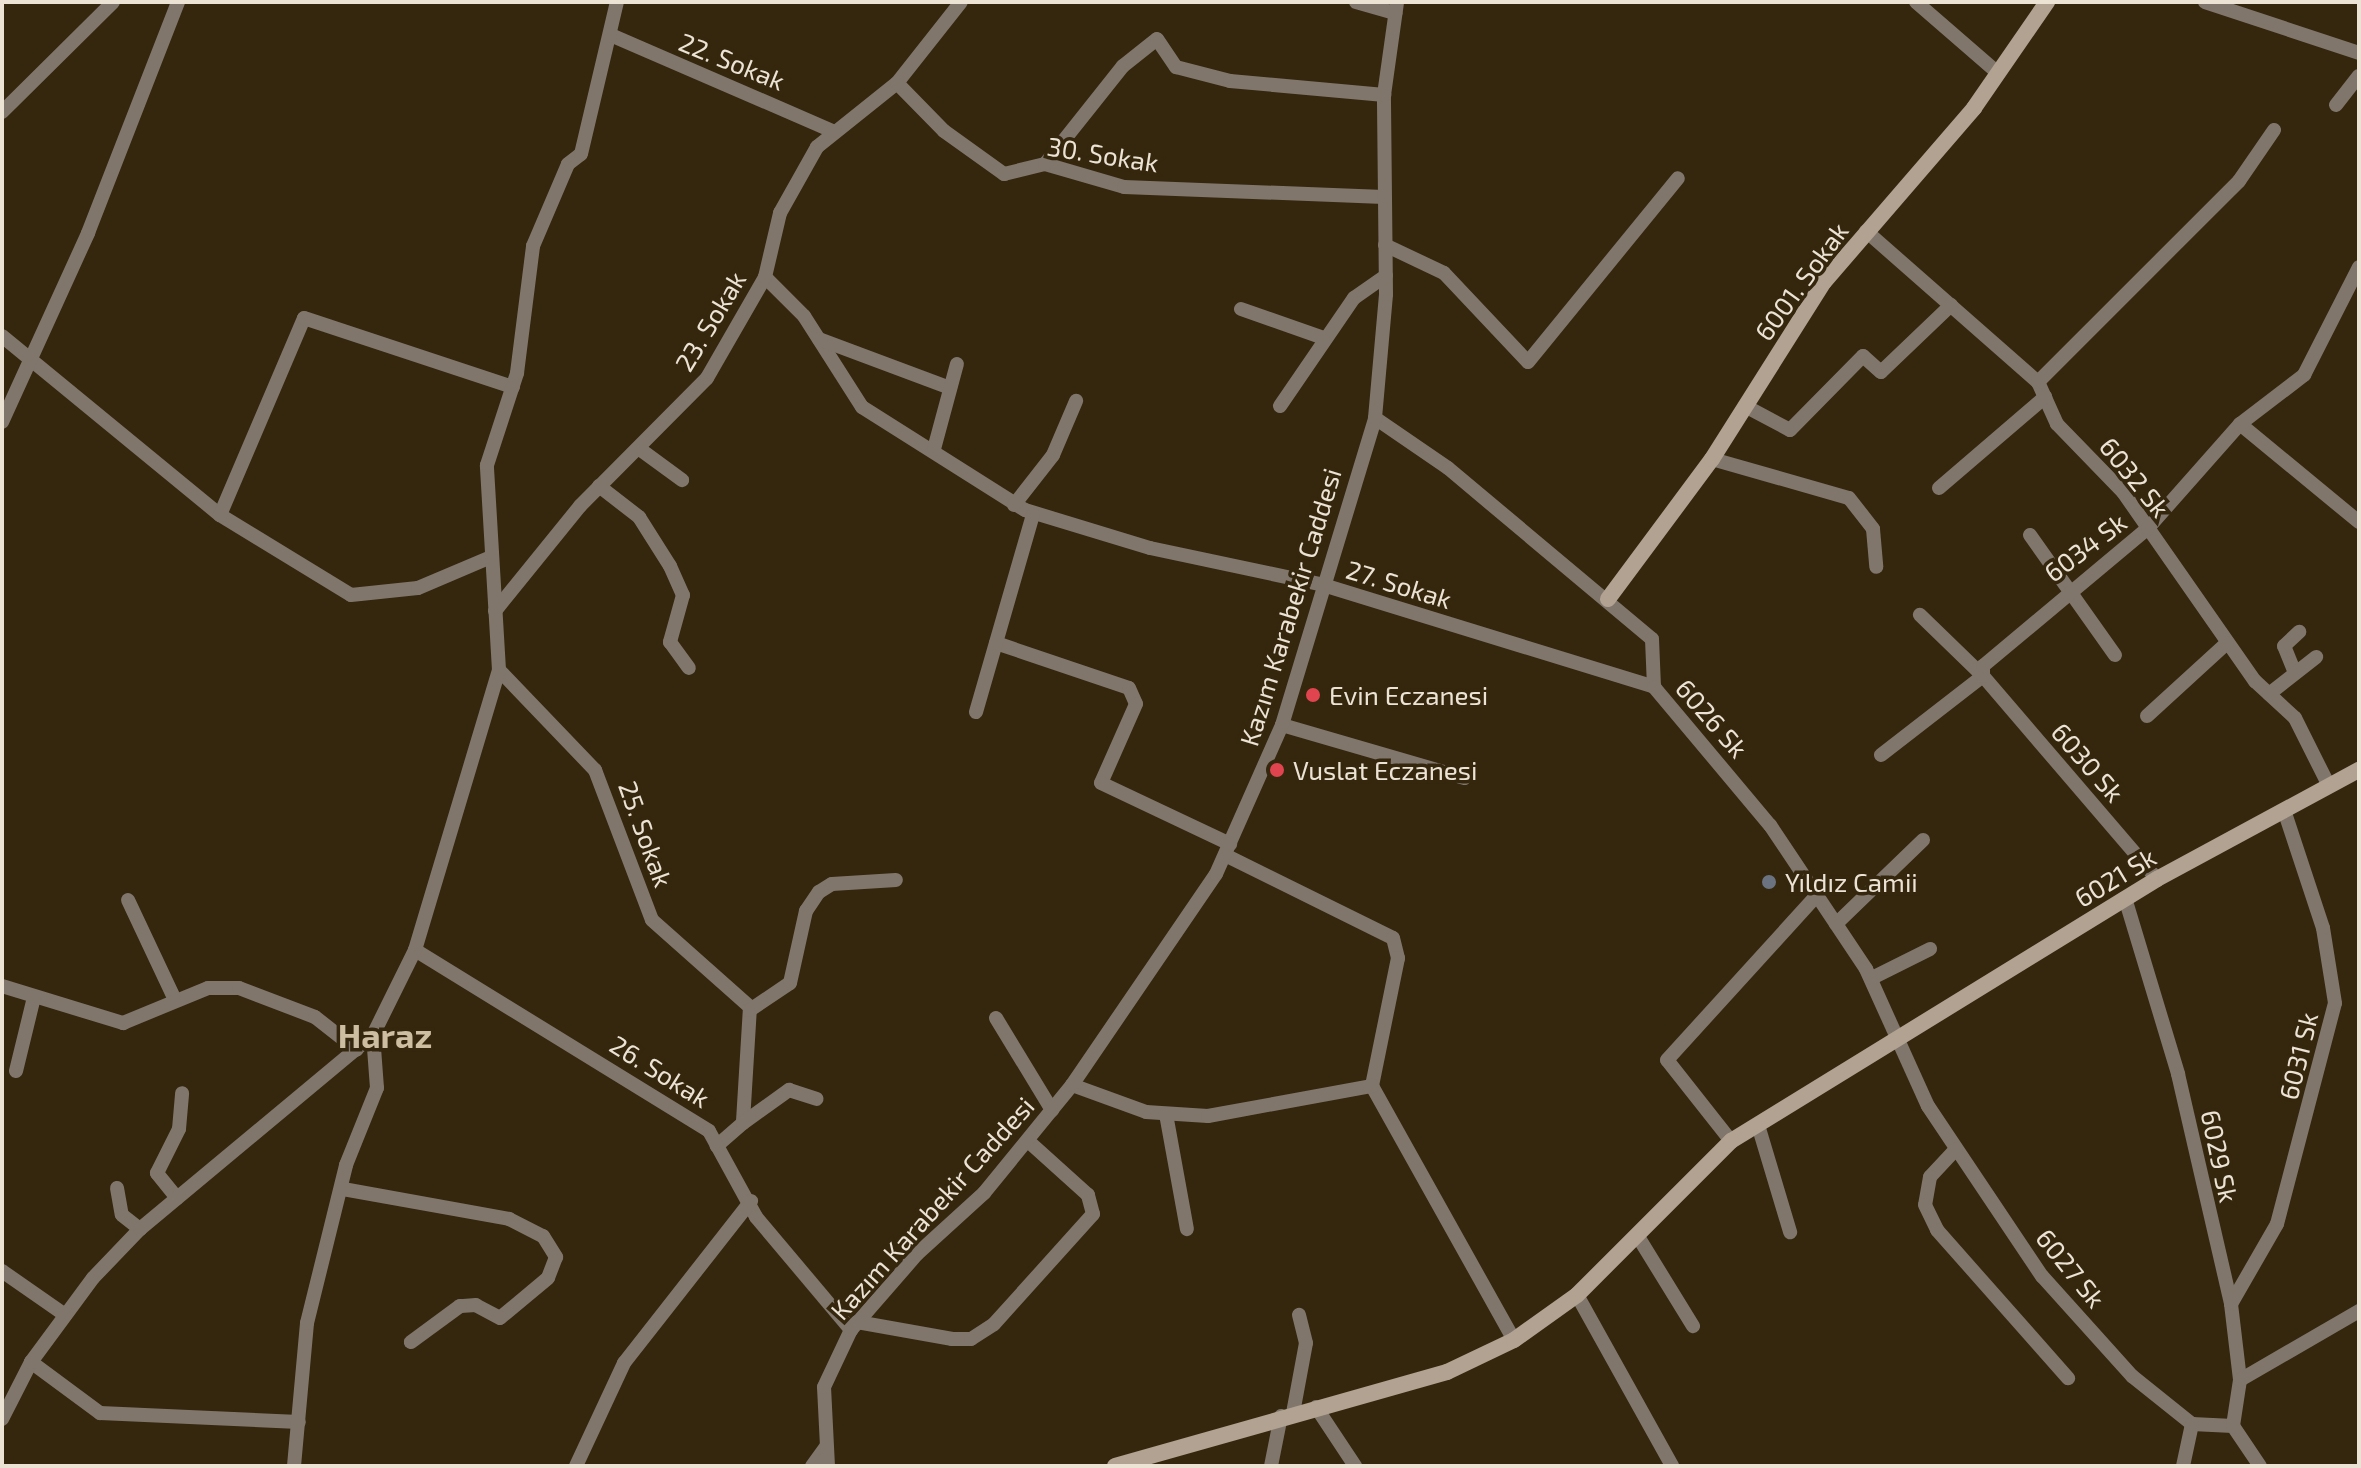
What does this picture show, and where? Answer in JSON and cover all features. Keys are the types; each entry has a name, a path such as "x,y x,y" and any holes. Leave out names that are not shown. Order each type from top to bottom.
{"street":[{"path":"2,112 113,2"},
{"path":"2,422 88,233 178,2"},
{"path":"2,1419 31,1362 65,1315 140,1229 373,1035 415,950 499,670 487,465 513,387 533,246 568,164 581,154 613,36 617,2"},
{"name":"23. Sokak","path":"495,611 599,486 641,450 707,378 765,277 780,213 833,131 897,83 961,2"},
{"path":"1356,2 1396,7"},
{"path":"1916,2 1998,73"},
{"name":"6001. Sokak","path":"1608,599 1712,459 1805,308 1998,73 2047,2"},
{"path":"2205,2 2359,53"},
{"path":"2250,16 2257,2"},
{"name":"Kazım Karabekir Caddesi","path":"828,1466 824,1387 854,1326 1028,1141 1072,1085 1228,850 1282,725 1320,584 1375,418 1386,276 1384,95 1396,7"},
{"name":"22. Sokak","path":"613,36 833,131"},
{"path":"1045,164 1123,66 1157,39 1176,67 1230,81 1384,95"},
{"path":"2336,105 2359,76"},
{"name":"30. Sokak","path":"897,83 944,131 1004,174 1045,164 1124,187 1384,197"},
{"path":"2038,382 2239,181 2274,130"},
{"path":"1385,245 1444,273 1528,362 1678,178"},
{"name":"6032 Sk","path":"1866,231 2038,382 2057,424 2148,528 2227,643 2269,694 2295,718 2329,786"},
{"name":"6034 Sk","path":"1881,755 1983,671 2068,589 2148,528 2240,424 2304,375 2355,284 2359,267"},
{"path":"1280,406 1354,298 1386,276"},
{"name":"27. Sokak","path":"765,277 819,339 862,407 934,449 1014,505 1033,514 1320,584 1654,687"},
{"path":"1745,406 1790,430 1863,356 1881,372 1951,305"},
{"path":"1241,309 1324,338"},
{"path":"220,515 304,318 513,387"},
{"path":"2,336 30,355 220,515 351,595 418,588 491,557"},
{"path":"819,339 950,388"},
{"path":"934,449 957,364"},
{"path":"1939,488 2045,397"},
{"path":"1014,505 1053,455 1076,401"},
{"name":"6026 Sk","path":"1375,418 1448,468 1572,578 1608,599 1652,639 1654,687 1770,825 1872,978 1902,1038"},
{"path":"2240,424 2357,523"},
{"path":"641,450 682,480"},
{"path":"1712,459 1849,498 1873,529 1876,567"},
{"path":"599,486 639,517 670,566 683,595 670,642 689,668"},
{"path":"976,712 1033,514"},
{"path":"2030,535 2115,655"},
{"name":"6030 Sk","path":"1920,615 1983,671 2157,879"},
{"path":"2295,673 2284,646 2299,632"},
{"path":"996,643 1113,680 1133,693 1136,704 1100,778 1110,790 1393,938 1398,958 1372,1086 1514,1340"},
{"path":"2147,716 2227,643"},
{"path":"2269,694 2316,657"},
{"name":"25. Sokak","path":"499,670 601,779 652,920 750,1010"},
{"path":"1282,725 1464,778"},
{"name":"6021 Sk","path":"1115,1466 1287,1414 1447,1372 1514,1340 1577,1295 1731,1141 2157,879 2359,770"},
{"name":"6031 Sk","path":"2231,1304 2277,1224 2335,1003 2323,928 2284,810"},
{"path":"1836,924 1923,840"},
{"path":"743,1123 750,1010 790,983 806,911 819,892 832,884 896,880"},
{"path":"1731,1141 1667,1060 1817,895"},
{"name":"6029 Sk","path":"2125,898 2178,1074 2231,1304 2240,1380 2233,1426"},
{"path":"128,900 175,1000"},
{"path":"1872,978 1930,949"},
{"name":"26. Sokak","path":"415,950 683,1109 717,1146 774,1240 854,1326"},
{"path":"2,986 123,1023 175,1000 239,988 315,1017 357,1050"},
{"path":"16,1071 34,997"},
{"path":"996,1018 1052,1110"},
{"path":"294,1466 307,1323 343,1189 377,1088 373,1035"},
{"name":"6027 Sk","path":"1902,1038 1928,1106 2042,1276 2132,1376 2192,1424"},
{"path":"1072,1085 1166,1114 1208,1116 1372,1086"},
{"path":"717,1146 789,1090 817,1099"},
{"path":"177,1198 157,1173 179,1129 182,1093"},
{"path":"1166,1114 1187,1229"},
{"path":"1758,1125 1790,1232"},
{"path":"854,1326 971,1339 994,1324 1093,1214 1088,1195 1028,1141"},
{"path":"1956,1149 1930,1177 1925,1205 1937,1230 2068,1378"},
{"path":"117,1188 122,1215 140,1229"},
{"path":"343,1189 509,1219 543,1236 556,1257 548,1278 500,1318 460,1306 411,1342"},
{"path":"576,1466 624,1363 751,1201"},
{"path":"1637,1235 1693,1326"},
{"path":"2,1271 65,1315"},
{"path":"1577,1295 1672,1466"},
{"path":"2240,1380 2359,1311"},
{"path":"1271,1466 1306,1343 1299,1315"},
{"path":"31,1362 100,1413 299,1422"},
{"path":"1316,1407 1355,1466"},
{"path":"2183,1466 2192,1424 2233,1426 2260,1466"},
{"path":"812,1466 826,1447"}],"place":[{"name":"Evin Eczanesi","path":"1313,695"},
{"name":"Vuslat Eczanesi","path":"1277,770"},
{"name":"Yıldız Camii","path":"1769,882"}],"district":[{"name":"Haraz","path":"385,1035"}]}
